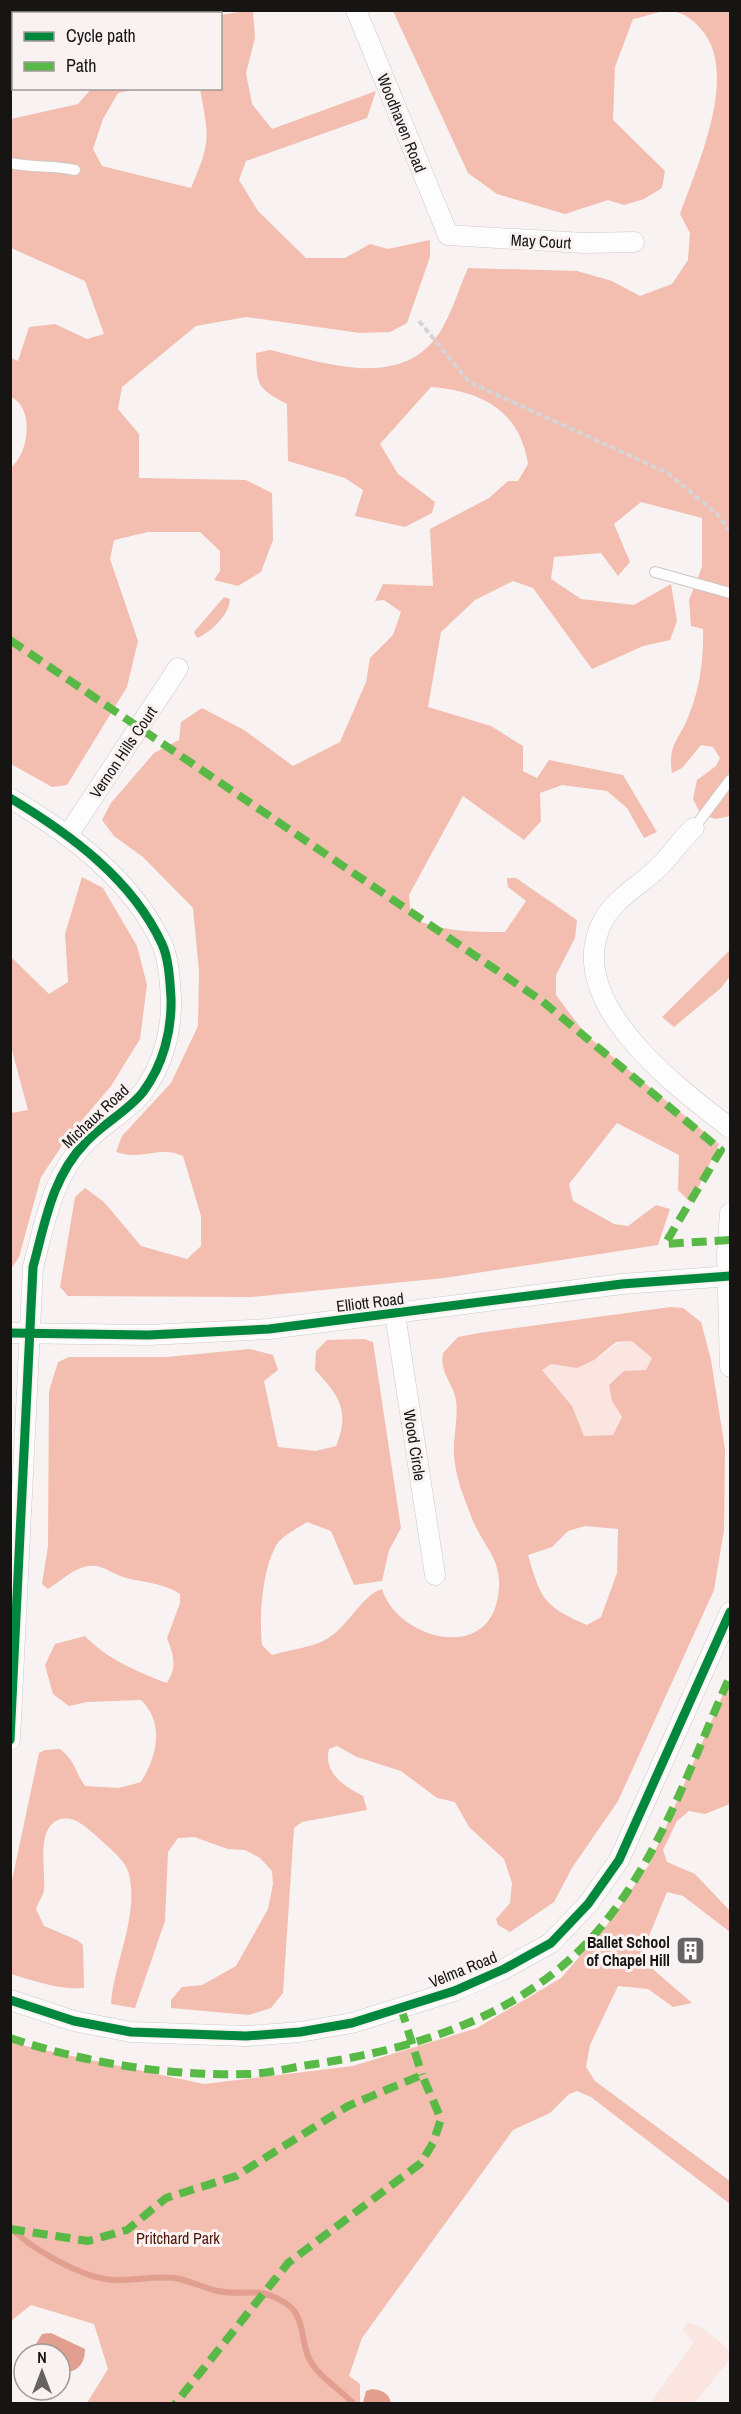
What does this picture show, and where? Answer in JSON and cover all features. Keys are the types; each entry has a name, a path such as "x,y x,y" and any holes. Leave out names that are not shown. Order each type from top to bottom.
{"street":[{"name":"Woodhaven Road","path":"356,10 447,235"},
{"name":"May Court","path":"447,235 584,243 634,242"},
{"name":"Vernon Hills Court","path":"68,835 178,668"},
{"name":"Michaux Road","path":"10,798 68,835 109,871 142,913 163,946 170,985 172,1023 160,1059 142,1092 86,1142 63,1169 48,1210 33,1267 20,1334 10,1740"},
{"path":"694,828 680,840 651,874 610,910 596,941 593,966 608,1009 636,1045 730,1128"},
{"path":"730,1213 730,1367"},
{"name":"Elliott Road","path":"20,1334 181,1334 269,1329 622,1284 729,1275"},
{"name":"Wood Circle","path":"395,1314 435,1575"},
{"name":"Velma Road","path":"10,2000 74,2020 131,2032 257,2035 300,2032 352,2023 453,1991 504,1970 550,1943 588,1904 619,1860 730,1612"}],"lane":[{"path":"10,163 32,168 54,165 75,170"},
{"path":"655,572 730,593"},
{"path":"694,828 730,780"}],"path":[{"path":"419,321 469,382 668,473 718,515 730,531"}],"shaded area":[{"path":"632,1341 652,1357 646,1370 624,1371 612,1401 622,1417 613,1435 584,1436 572,1406 542,1370 551,1364 584,1364 600,1357 614,1346"},
{"path":"687,2323 705,2330 716,2339 730,2352 730,2359 695,2403 650,2403 694,2342 682,2330"},
{"path":"51,2333 70,2342 37,2342 42,2334"},
{"path":"72,2343 85,2349 81,2364 72,2371"},
{"path":"372,2389 384,2393 389,2397 391,2403 363,2403 366,2391"}],"green space":[{"path":"11,11 178,12 12,12 11,58"},
{"path":"253,11 255,38 246,73 252,104 272,129 376,91 367,118 246,161 239,180 258,211 306,258 345,258 370,244 388,249 430,240 430,257 407,323 390,332 360,333 246,317 196,326 122,387 118,409 139,434 139,478 246,480 272,493 273,540 261,572 238,586 214,580 220,571 220,551 200,532 148,532 114,540 110,559 138,641 127,687 67,785 52,787 11,764 10,468 22,453 27,432 24,411 11,397 11,358 18,361 29,327 55,324 87,339 104,334 85,281 11,248 11,119 78,104 90,90 132,90 118,93 103,119 93,149 102,166 191,188 202,160 206,139 200,90 222,90 222,15"},
{"path":"393,11 665,11 633,19 615,67 613,120 665,171 662,188 644,199 624,205 608,200 565,214 497,194 468,173"},
{"path":"673,11 730,11 730,816 716,819 701,815 693,799 697,780 716,766 720,758 713,747 701,745 682,768 672,773 671,763 673,748 693,702 701,671 703,629 691,626 689,600 702,567 702,518 641,502 614,524 630,562 618,576 601,553 554,557 551,579 581,599 634,605 671,584 677,621 670,640 643,646 592,669 533,588 513,581 475,600 441,632 428,707 491,726 523,746 523,771 537,778 549,760 623,775 657,832 644,838 627,808 607,791 562,785 540,793 541,821 524,840 463,796 409,895 411,917 422,922 457,930 505,932 526,901 508,887 507,878 516,878 577,920 575,938 556,975 556,995 586,1035 719,1144 691,1203 678,1190 679,1155 617,1123 569,1184 573,1201 614,1224 628,1226 656,1205 670,1209 658,1245 444,1278 252,1297 68,1296 60,1287 75,1197 85,1188 104,1202 141,1246 187,1259 201,1246 201,1216 183,1156 166,1152 134,1155 116,1152 122,1136 171,1083 198,1026 199,971 193,908 143,857 114,836 102,820 111,803 154,753 179,740 181,722 202,708 244,730 293,766 340,742 366,682 370,658 393,635 401,612 384,600 375,601 383,584 433,586 430,529 489,498 508,481 518,481 528,464 517,430 496,407 467,393 431,387 380,444 398,474 435,502 432,513 405,527 355,516 363,490 345,478 288,461 287,404 264,390 258,379 256,353 270,350 338,366 362,368 384,367 405,362 424,350 440,332 468,268 577,271 612,281 640,296 672,284 688,260 690,233 680,214 712,119 717,68 712,46 700,28 688,17"},
{"path":"224,597 230,599 227,611 213,627 197,638 194,632"},
{"path":"82,877 103,888 137,946 147,985 140,1039 111,1086 67,1138 41,1177 19,1257 11,1269 11,1113 28,1110 11,1047 11,957 49,994 68,982 65,934"},
{"path":"730,950 730,976 721,988 674,1027 662,1017"},
{"path":"671,1307 683,1308 701,1322 711,1360 725,1449 724,1530 714,1590 618,1801 572,1868 554,1902 510,1932 498,1925 496,1919 510,1903 512,1883 504,1859 469,1827 455,1802 437,1798 401,1771 357,1757 337,1746 329,1749 328,1758 332,1772 342,1783 363,1796 367,1810 302,1822 294,1828 283,1993 271,2008 249,2015 171,2008 171,2000 182,1987 202,1985 236,1966 268,1909 273,1884 272,1871 260,1858 245,1850 228,1849 194,1837 178,1838 168,1852 165,1921 135,2008 111,2004 131,1907 129,1874 123,1862 114,1852 86,1827 65,1818 53,1823 45,1839 44,1891 36,1909 44,1926 77,1940 83,1945 84,1988 56,1986 11,1974 11,1885 39,1753 45,1750 60,1749 72,1762 85,1786 119,1788 141,1782 151,1761 156,1740 153,1719 149,1709 141,1700 87,1702 69,1706 53,1694 45,1665 55,1644 85,1636 103,1652 123,1664 167,1683 173,1661 167,1638 180,1603 180,1594 173,1590 123,1577 98,1566 88,1566 77,1570 48,1589 42,1584 48,1546 49,1391 58,1362 69,1357 167,1357 250,1349 273,1355 278,1370 264,1381 278,1447 316,1451 336,1446 342,1414 331,1388 315,1370 316,1351 327,1340 364,1339 373,1342 401,1528 389,1550 382,1581 354,1585 331,1531 307,1522 279,1541 268,1566 261,1607 262,1645 272,1655 311,1645 332,1636 367,1598 382,1589 391,1606 404,1620 422,1630 440,1636 459,1637 476,1632 489,1620 497,1601 499,1575 492,1556 476,1528 458,1477 454,1456 456,1400 442,1360 443,1353 458,1337","holes":["632,1341 652,1358 646,1370 624,1371 609,1385 612,1401 622,1417 613,1435 584,1436 572,1406 542,1370 551,1364 577,1368 594,1360 616,1342","585,1526 618,1529 617,1573 601,1617 587,1625 561,1612 546,1600 528,1555 552,1547 568,1531"]},
{"name":"Pritchard Park","path":"730,1678 730,1804 705,1814 689,1811 677,1821 663,1850 667,1862 695,1874 730,1911 730,1932 683,1896 667,1892 640,1958 692,2003 673,2007 648,1989 618,1986 590,2045 586,2067 595,2081 730,2181 730,2204 591,2097 577,2091 569,2094 550,2113 513,2130 362,2338 349,2376 360,2384 360,2403 87,2403 108,2369 94,2324 31,2305 11,2321 11,2043 204,2084 353,2066 477,2028 561,1978 607,1925 650,1863"}],"waterway":[{"path":"10,2227 44,2253 73,2269 102,2278 114,2280 174,2278 218,2291 265,2294 284,2302 298,2318 306,2350 313,2366 354,2404"}],"marked path":[{"path":"10,640 542,1001 721,1150 665,1244 730,1240"},
{"path":"10,2038 97,2061 127,2066 186,2073 255,2074 356,2057 397,2047 436,2035 511,2002 545,1980 576,1953 605,1922 626,1894 644,1865 675,1803 730,1676"},
{"path":"401,2008 422,2075"},
{"path":"10,2229 88,2241 127,2230 166,2198 236,2176 348,2106 422,2075 441,2119 433,2143 421,2163 288,2263 175,2404"}],"cycle path":[{"path":"10,798 77,843 117,879 134,899 162,944 169,971 171,998 168,1035 156,1071 137,1099 92,1136 74,1156 51,1201 33,1267 10,1740"},
{"path":"10,1333 148,1335 269,1329 622,1284 730,1276"},
{"path":"10,2000 74,2021 131,2032 246,2036 300,2032 352,2023 454,1991 504,1969 551,1943 588,1904 619,1860 730,1612"}],"place":[{"name":"Ballet School of Chapel Hill","path":"691,1951"}]}
